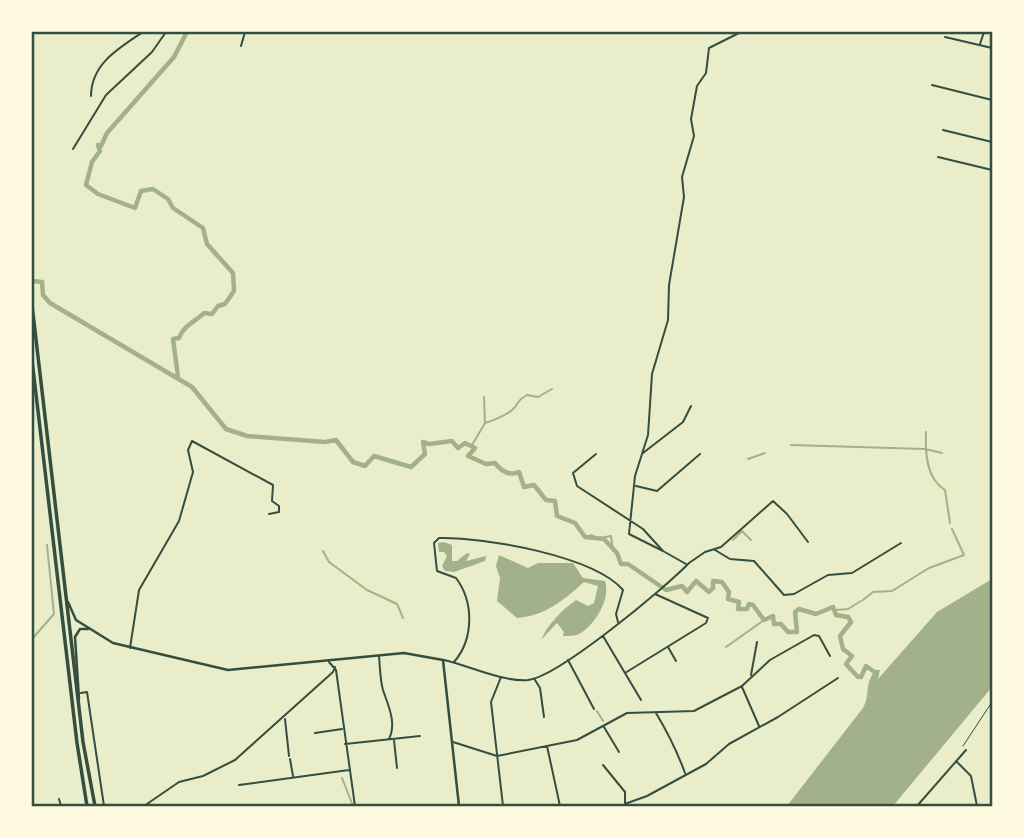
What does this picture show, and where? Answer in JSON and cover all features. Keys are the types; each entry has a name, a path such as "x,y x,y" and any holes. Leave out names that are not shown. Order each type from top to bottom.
{"highway":[{"path":"32,305 79,699 95,807"},
{"path":"32,360 76,743 87,807"}],"street":[{"path":"90,96 91,84 101,63 143,32"},
{"path":"74,149 106,95 152,52 166,32"},
{"path":"241,47 245,32"},
{"path":"687,565 631,537 630,522 636,470 648,435 652,374 668,320 669,285 684,197 682,177 694,136 691,120 697,86 706,74 709,48 741,32"},
{"path":"980,45 984,32"},
{"path":"945,37 992,48"},
{"path":"932,85 992,100"},
{"path":"943,130 992,142"},
{"path":"938,157 992,170"},
{"path":"32,381 36,396"},
{"path":"642,454 678,427 691,406"},
{"path":"130,648 139,590 179,521 193,471 188,450 192,441 273,485 272,501 279,506 279,512 269,514"},
{"path":"596,454 579,467 573,476 577,486 643,529 663,551"},
{"path":"636,487 657,491 685,465 699,458 700,454"},
{"path":"66,595 74,619 113,643 234,671 412,653 518,680 535,679 603,636 687,565 715,549 773,501 787,514 808,542"},
{"path":"454,663 466,646 468,603 456,578 437,571 434,543 439,538 483,539 540,554 554,554 595,573 611,577 624,590 616,614 619,623"},
{"path":"715,549 730,559 754,561 784,595 794,594 828,575 852,573 901,543"},
{"path":"625,673 706,623 708,618 654,593"},
{"path":"79,699 81,693 75,637 80,629 92,630"},
{"path":"452,741 498,756 576,740 627,713 694,711 742,686 770,660 817,635 830,656"},
{"path":"603,636 641,700"},
{"path":"751,676 757,642"},
{"path":"667,646 676,661"},
{"path":"379,655 383,689 390,705 392,731 389,739"},
{"path":"443,660 459,807"},
{"path":"568,660 594,709"},
{"path":"328,661 335,667 355,807"},
{"path":"145,807 179,782 228,765 285,718 334,672 335,667"},
{"path":"502,676 491,698 503,807"},
{"path":"619,807 647,796 706,764 729,744 838,678"},
{"path":"535,679 540,688 544,717"},
{"path":"742,686 759,726"},
{"path":"81,693 87,692 104,807"},
{"path":"655,712 675,744 677,758 685,775"},
{"path":"285,718 294,778"},
{"path":"603,726 619,752"},
{"path":"315,733 343,729"},
{"path":"345,744 420,736"},
{"path":"394,739 397,768"},
{"path":"547,746 560,807"},
{"path":"917,807 964,752"},
{"path":"956,760 971,776 977,807"},
{"path":"603,765 625,792 625,804"},
{"path":"239,785 349,770"},
{"path":"59,799 61,807"}],"path":[{"path":"964,752 963,744 992,702"}],"shaded area":[{"path":"438,543 452,545 452,561 457,561 467,553 470,554 466,561 486,556 485,561 454,572 445,571 442,566 447,556 444,552 439,552"},
{"path":"499,555 528,568 538,563 573,563 583,578 605,581 606,596 600,611 591,624 579,634 563,636 564,632 557,623 541,640 556,618 576,600 588,606 594,603 598,586 584,582 545,610 517,618 497,601 500,578 496,566"},
{"path":"992,579 992,687 893,806 787,806 863,708 869,682 875,670 880,670 878,679 937,612"}],"waterway":[{"path":"178,377 173,339 179,338 187,326 204,313 212,314 218,306 225,304 234,291 233,273 207,244 203,228 173,208 168,199 153,189 141,191 135,208 98,194 86,185 92,162 100,151 98,145 101,146 107,133 174,57 187,32"},
{"path":"32,281 42,282 43,295 50,303 192,387 226,429 247,436 325,442 336,440 353,462 365,466 374,456 411,467 425,454 423,442 429,444 452,441 458,448 465,443 475,448 468,456 486,464 495,463 500,469 512,474 519,472 524,487 534,485 546,500 555,501 557,516 575,523 585,537 604,539 617,553 621,564 628,564 666,590 682,586 687,592 696,581 709,592 713,588 713,581 722,582 729,592 728,599 739,602 738,609 747,609 749,604 753,605 764,620 773,616 774,624 781,624 788,632 797,632 795,612 799,609 816,614 833,607 836,615 848,617 851,622 840,636 843,649 852,656 846,664 858,677 861,677 866,666 876,673"},
{"path":"472,445 485,423 509,412 527,395 538,397 552,389"},
{"path":"484,397 485,423"},
{"path":"926,432 930,472 945,490 950,523"},
{"path":"791,445 925,449 942,453"},
{"path":"748,459 765,453"},
{"path":"863,600 873,592 892,591 929,568 964,555 952,529"},
{"path":"733,540 742,531 751,540"},
{"path":"588,538 591,535 597,538"},
{"path":"600,538 611,536 613,551"},
{"path":"32,639 54,614 47,545"},
{"path":"323,551 329,562 367,590 397,604 403,618"},
{"path":"836,610 848,609 861,601"},
{"path":"726,647 764,620"},
{"path":"597,711 603,721"},
{"path":"342,778 353,806"}]}
